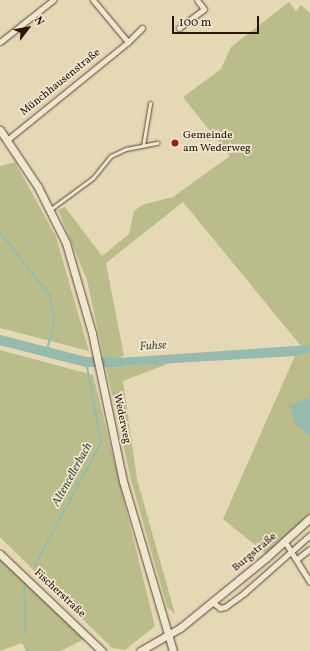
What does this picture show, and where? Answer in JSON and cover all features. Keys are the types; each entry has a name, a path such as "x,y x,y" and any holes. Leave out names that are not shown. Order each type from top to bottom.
{"main road":[{"name":"Wederweg","path":"0,130 51,209 66,243 92,333 123,481 173,651"},
{"name":"Burgstraße","path":"140,651 168,635 212,602 285,542 310,518"},
{"name":"Fischerstraße","path":"0,554 102,651"}],"street":[{"path":"0,42 53,0"},
{"path":"94,0 128,42"},
{"path":"179,28 204,9 197,0"},
{"name":"Münchhausenstraße","path":"7,140 128,42 142,28"},
{"path":"212,602 220,608 225,607 269,574 310,535"},
{"path":"285,542 293,552 310,582"},
{"path":"297,559 310,549"}],"lane":[{"path":"143,146 150,104"},
{"path":"51,209 93,178 111,156 126,149 157,143"}],"green space":[{"path":"289,2 296,11 301,5 310,13 310,345 301,346 183,202 106,263 124,356 104,359 87,280 58,210 65,207 102,256 129,234 134,211 142,205 173,197 230,156 183,97 221,69 231,47"},
{"path":"15,162 56,237 89,351 0,328 0,166"},
{"path":"0,350 93,375 155,626 125,650 112,648 0,537"},
{"path":"310,353 310,513 266,554 223,519 295,356"},
{"path":"170,363 123,381 137,479 175,614 167,607 131,480 106,367"},
{"path":"0,559 86,638 61,651 26,651 22,643 0,651"}],"water":[{"path":"310,345 310,353 295,356 106,367 104,359"},
{"path":"310,398 310,436 295,423 290,405"}],"waterway":[{"path":"0,232 50,295 55,320 47,351"},
{"name":"Fuhse","path":"0,340 86,362 119,362"},
{"name":"Altencellerbach","path":"34,567 101,443 86,362"},
{"name":"Altencellerbach","path":"25,585 26,634"},
{"name":"Altencellerbach","path":"27,647 29,651"}],"place":[{"name":"Gemeinde am Wederweg","path":"175,143"}]}
